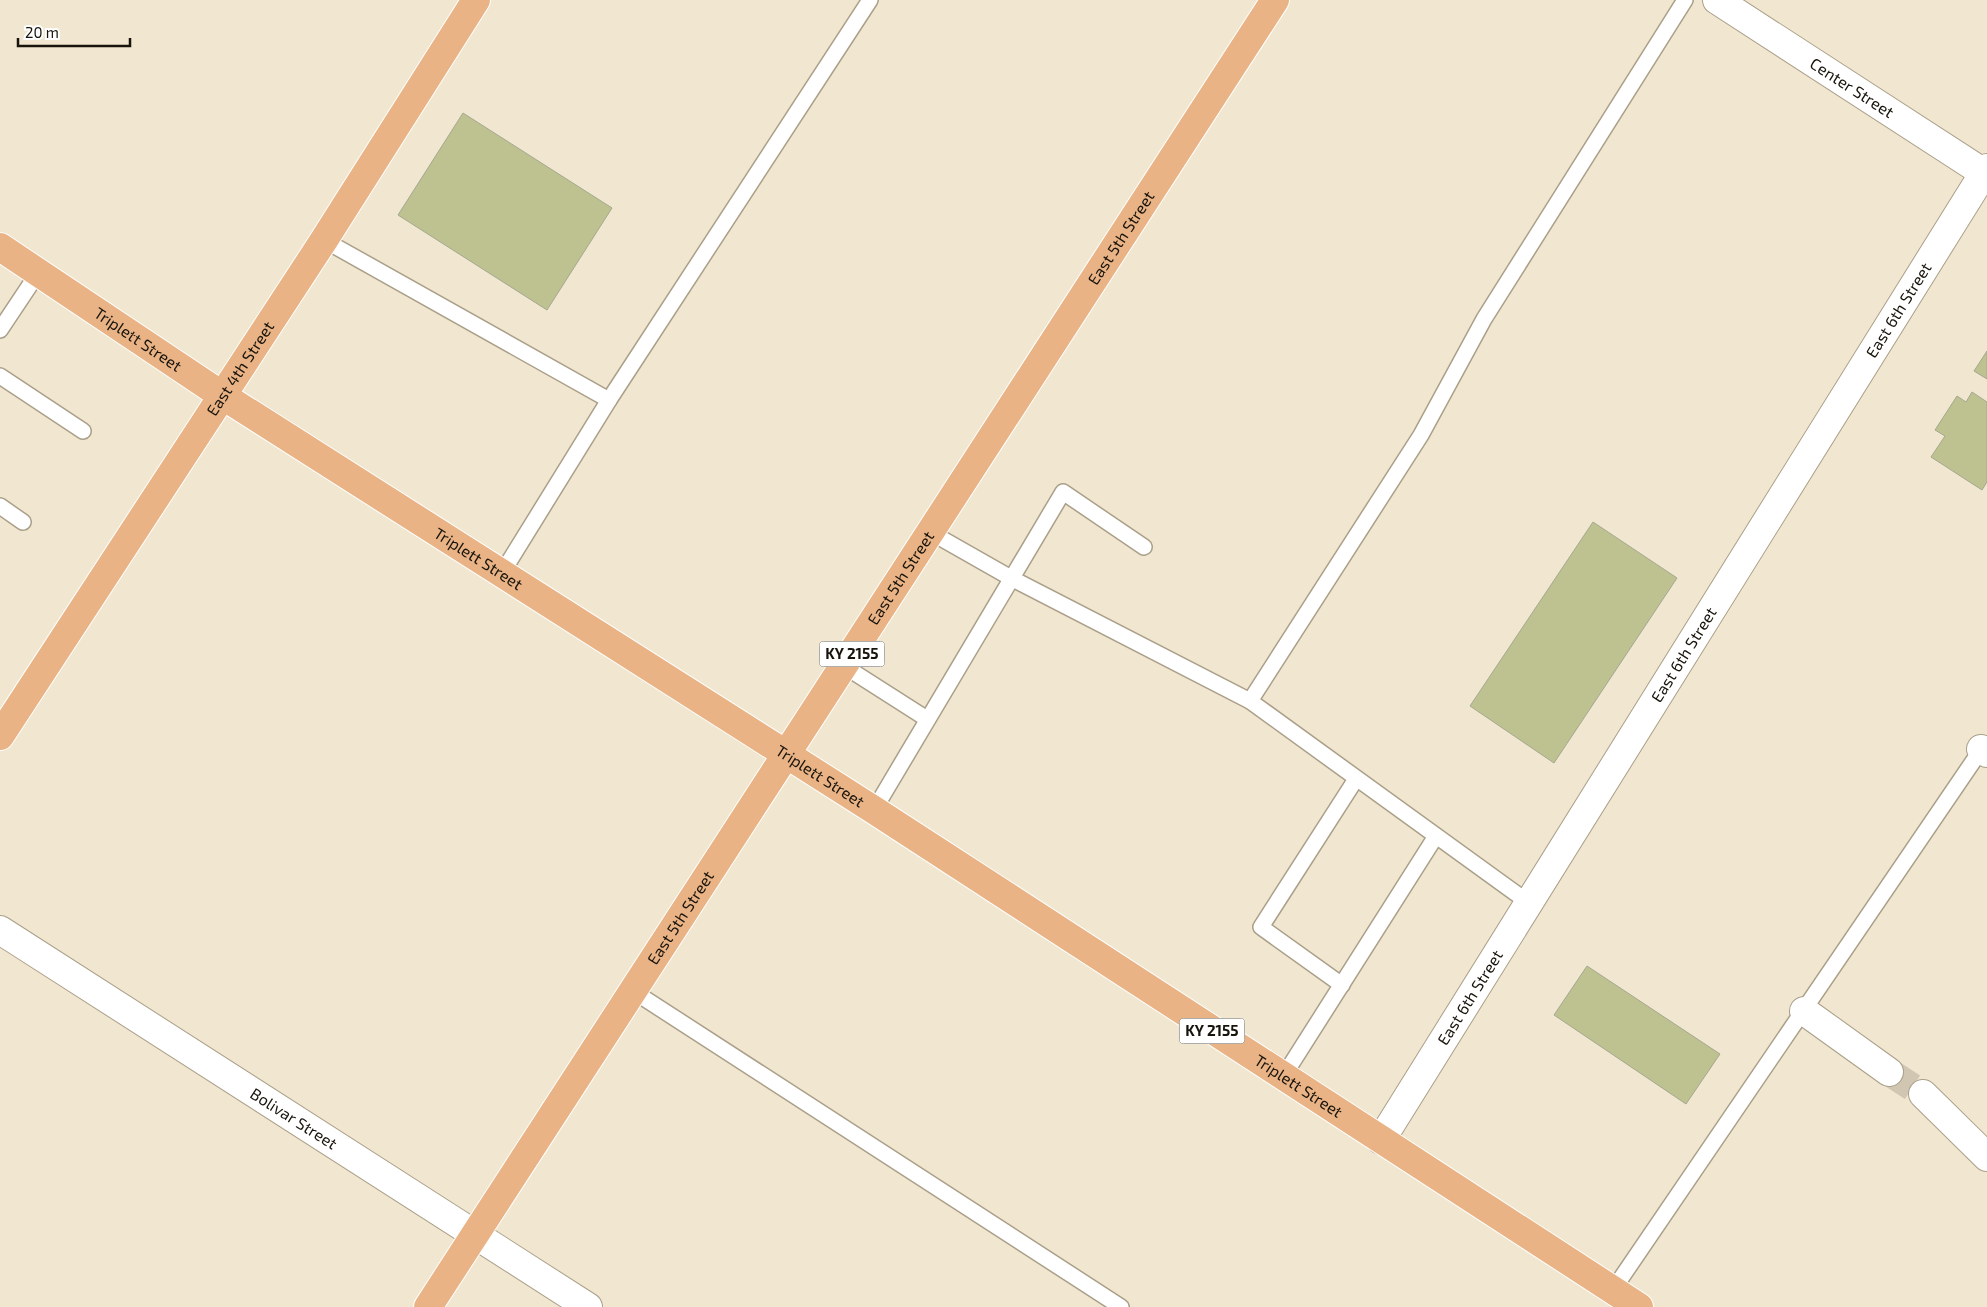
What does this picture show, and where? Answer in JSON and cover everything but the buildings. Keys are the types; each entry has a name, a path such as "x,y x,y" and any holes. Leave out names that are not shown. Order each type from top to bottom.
{"main road":[{"name":"East 4th Street","path":"0,736 324,240 476,0"},
{"name":"East 5th Street","path":"428,1307 1275,0"},
{"name":"Triplett Street","path":"0,247 223,396 874,810 1639,1307"}],"street":[{"name":"Center Street","path":"1718,0 1986,172"},
{"name":"East 6th Street","path":"1381,1140 1986,172"},
{"name":"Bolivar Street","path":"0,930 588,1307"},
{"path":"1804,1011 1889,1072"},
{"path":"1923,1094 1987,1157"}],"lane":[{"path":"502,574 609,400 870,0"},
{"path":"1250,701 1421,436 1484,319 1685,0"},
{"path":"324,240 609,400"},
{"path":"0,330 38,273"},
{"path":"0,376 83,431"},
{"path":"874,810 1063,492 1144,547"},
{"path":"0,506 23,522"},
{"path":"930,532 1011,578 1250,701 1529,903"},
{"path":"844,666 927,719"},
{"path":"1613,1290 1985,747"},
{"path":"1342,985 1261,927 1356,779"},
{"path":"1283,1077 1436,836"},
{"path":"633,991 1121,1307"}],"tunnel":[{"path":"1889,1072 1923,1094"}]}
